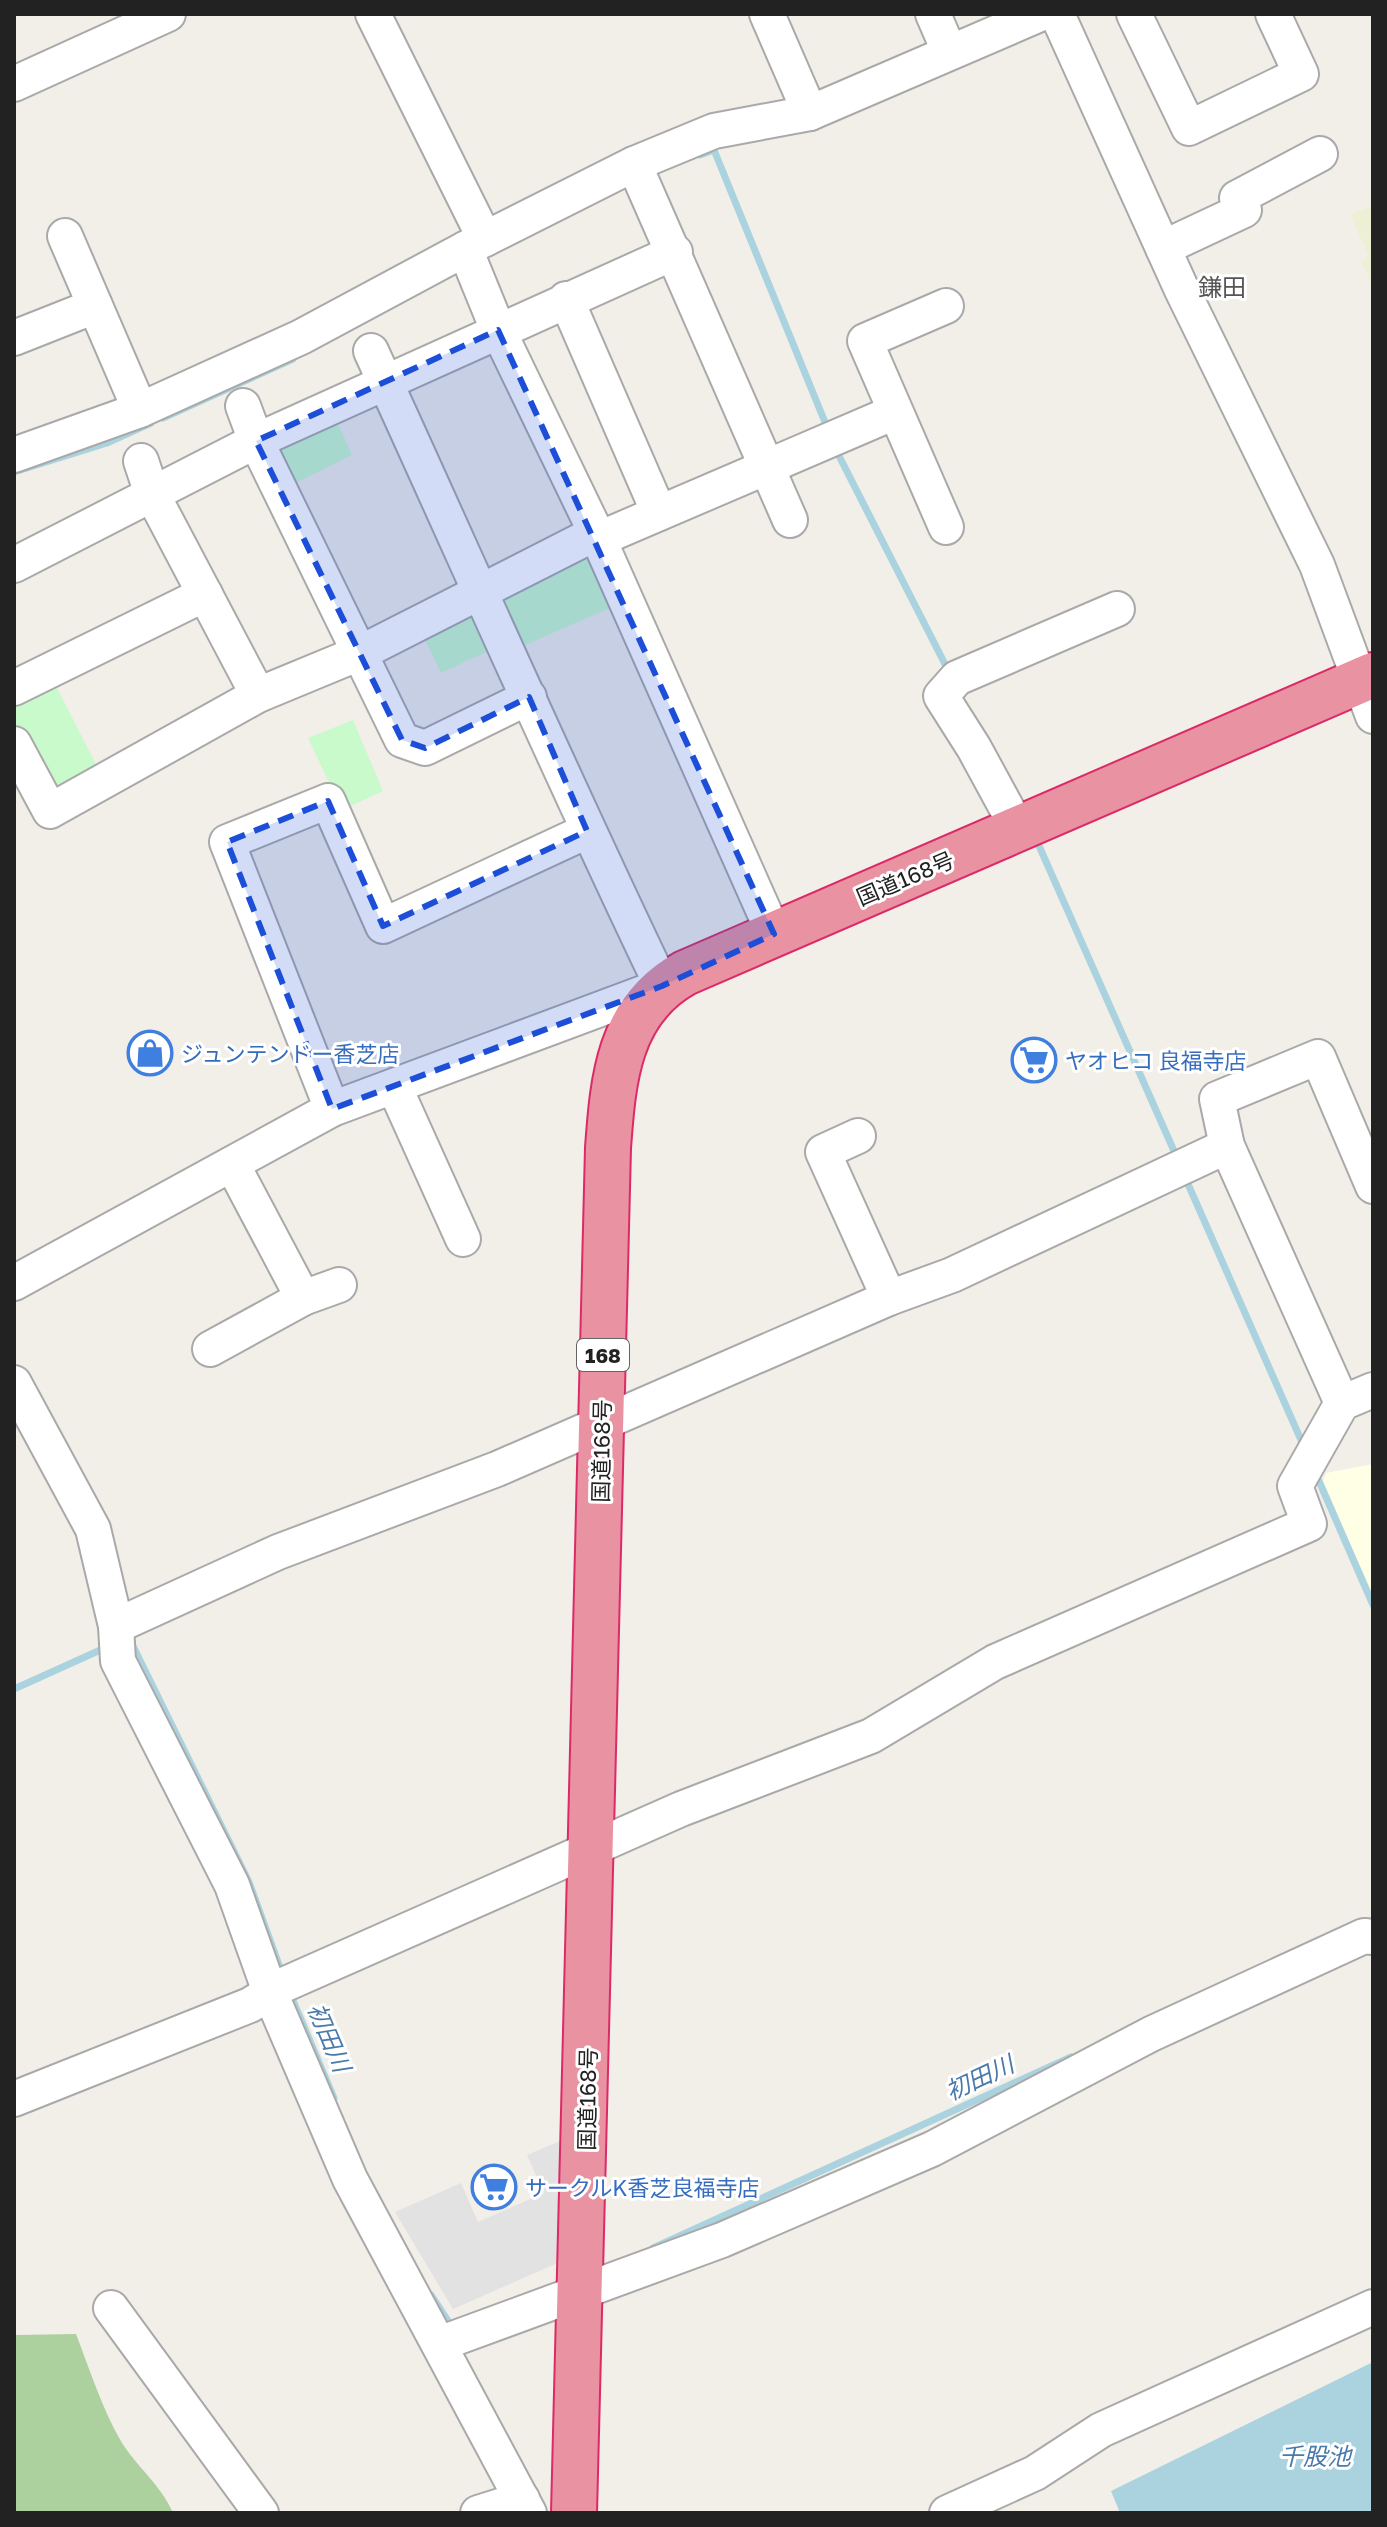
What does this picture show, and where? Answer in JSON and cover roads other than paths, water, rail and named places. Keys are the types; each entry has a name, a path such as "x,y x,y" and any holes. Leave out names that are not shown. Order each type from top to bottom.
{"highway":[{"name":"国道168号","path":"574,2513 613,1091 631,1028 662,986 774,934 1018,829 1368,691"}],"street":[{"path":"14,84 168,14"},
{"path":"373,14 475,244 498,330 598,536 774,934"},
{"path":"767,14 810,113"},
{"path":"933,14 949,51"},
{"path":"14,455 140,410 301,337 634,164 714,131 810,113 1040,14"},
{"path":"1057,14 1163,248 1317,565 1368,691"},
{"path":"1134,14 1189,128 1301,74 1273,14"},
{"path":"1163,248 1244,210 1237,198 1320,154"},
{"path":"634,164 790,520"},
{"path":"65,236 140,410"},
{"path":"14,565 256,441 675,252"},
{"path":"566,299 659,513"},
{"path":"14,338 95,306"},
{"path":"946,306 865,341 946,527"},
{"path":"14,1283 332,1109 662,986 587,831 482,591 371,351"},
{"path":"243,406 256,441 362,652 402,740 425,748 529,697"},
{"path":"14,744 50,811 258,695 362,652 598,536 895,412"},
{"path":"141,461 152,494 258,695"},
{"path":"14,688 205,594"},
{"path":"1018,829 974,748 941,696 952,683 1117,609"},
{"path":"332,1109 227,842 328,801 383,926 587,831"},
{"path":"1342,1403 1227,1146 1217,1099 1318,1057 1373,1186"},
{"path":"394,1086 463,1239"},
{"path":"858,1136 823,1152 889,1298"},
{"path":"116,1626 278,1552 497,1469 889,1298 952,1275 1227,1146"},
{"path":"232,1164 303,1298"},
{"path":"210,1349 303,1298 339,1285"},
{"path":"14,1383 93,1529 116,1626 118,1661 282,1987 350,2179 525,2506 478,2513"},
{"path":"14,2099 282,1987 681,1809 871,1736 995,1662 1309,1524 1295,1486 1342,1403 1373,1390"},
{"path":"439,2344 722,2240 932,2149 1151,2034 1364,1936 1373,1937"},
{"path":"947,2513 1035,2473 1101,2430 1373,2307"},
{"path":"111,2308 261,2513"}],"water":[{"name":"千股池","path":"1373,2362 1373,2513 1120,2513 1111,2491"}],"waterway":[{"path":"700,155 714,150 829,432"},
{"path":"163,418 293,359"},
{"path":"14,472 107,443 151,423"},
{"path":"835,448 949,672"},
{"path":"1036,839 1178,1160"},
{"path":"1184,1175 1305,1449"},
{"path":"1315,1472 1373,1605"},
{"name":"初田川","path":"131,1642 249,1882 283,1976"},
{"name":"初田川","path":"14,1689 107,1647"},
{"name":"初田川","path":"289,1991 334,2098"},
{"name":"初田川","path":"653,2248 1071,2057"},
{"name":"初田川","path":"431,2295 452,2327"}],"place":[{"name":"ジュンテンドー香芝店","path":"150,1053"},
{"name":"ヤオヒコ 良福寺店","path":"1034,1060"},
{"name":"サークルK香芝良福寺店","path":"494,2187"}],"district":[{"name":"鎌田","path":"1222,286"}]}
